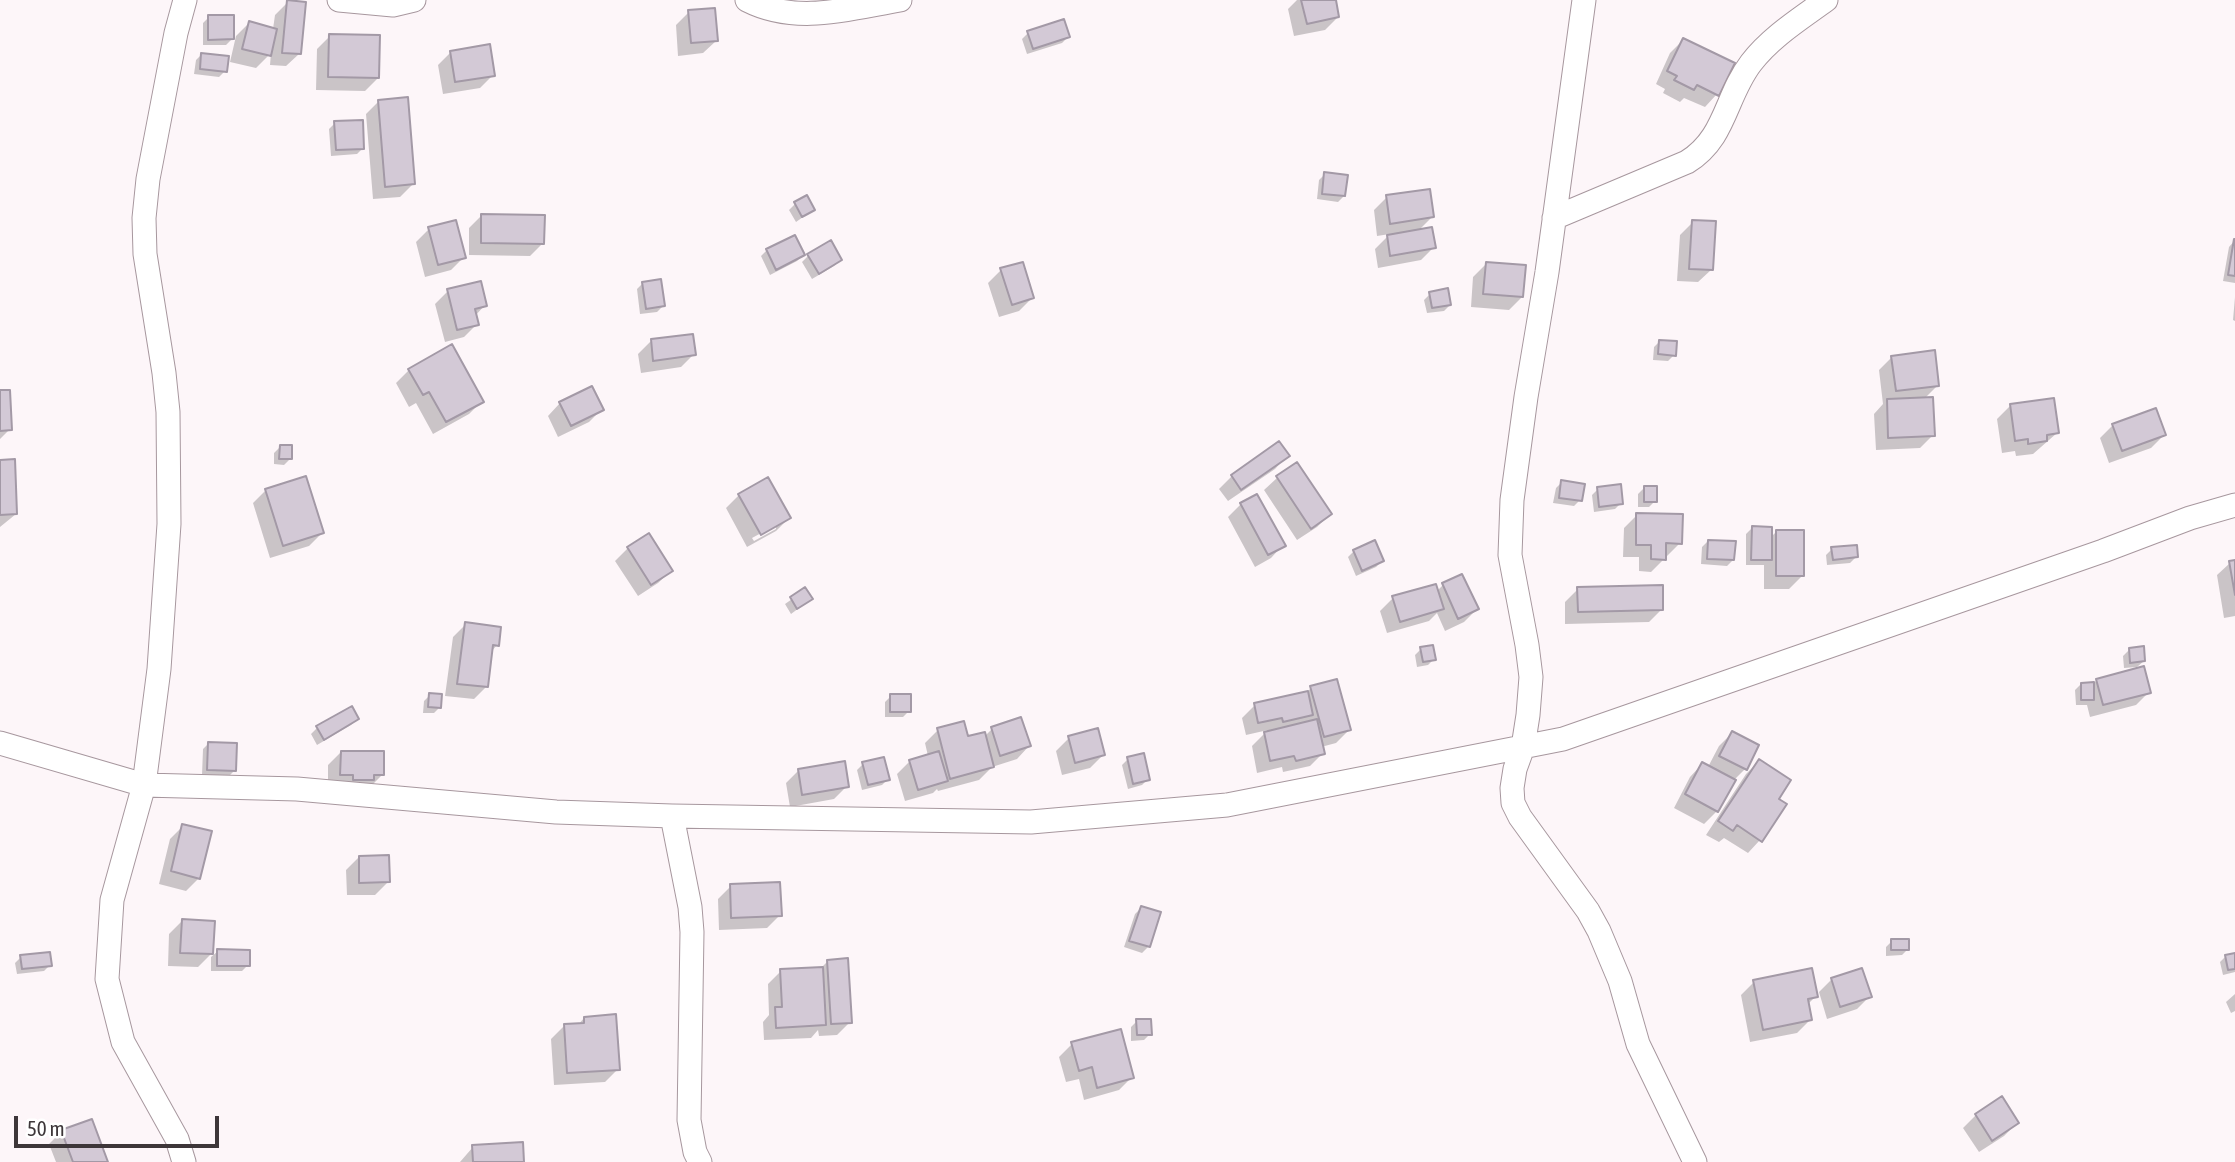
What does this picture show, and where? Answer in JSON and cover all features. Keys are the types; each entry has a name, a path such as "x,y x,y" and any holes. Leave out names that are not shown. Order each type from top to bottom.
{"street":[{"path":"184,1162 177,1139 122,1042 107,979 112,900 144,785 159,669 169,524 168,412 145,254 144,218 148,179 176,33 185,0"},
{"path":"339,0 393,5 414,0"},
{"path":"747,0 764,9 787,14 820,13 900,0"},
{"path":"1584,0 1555,218 1512,500 1510,555 1531,677 1523,747 1512,788 1513,803 1599,931 1620,981 1638,1044 1695,1162"},
{"path":"1555,218 1688,162 1698,155 1716,136 1736,86 1752,62 1772,40 1826,0"},
{"path":"0,743 144,785 297,789 556,812 1031,822 1227,805 1563,739 2104,551 2190,518 2235,505"},
{"path":"672,816 690,907 692,932 689,1119 695,1152 700,1162"}],"building":[{"path":"287,0 306,2 301,54 282,53"},
{"path":"1301,0 1336,0 1339,17 1307,24"},
{"path":"715,8 718,41 691,43 688,10"},
{"path":"208,15 234,15 234,39 208,40"},
{"path":"1064,19 1070,37 1033,49 1027,31"},
{"path":"249,21 277,29 271,56 242,49"},
{"path":"329,34 380,35 379,78 328,77"},
{"path":"1683,38 1735,63 1719,96 1697,85 1694,90 1674,80 1677,76 1667,71"},
{"path":"490,44 495,76 455,82 450,51"},
{"path":"201,53 229,56 227,72 200,69"},
{"path":"408,97 415,184 385,187 378,100"},
{"path":"363,120 364,149 336,150 334,121"},
{"path":"1324,172 1348,175 1345,196 1322,194"},
{"path":"1430,189 1434,217 1390,224 1386,195"},
{"path":"807,195 815,210 802,217 794,202"},
{"path":"481,214 545,215 544,244 481,243"},
{"path":"456,220 466,258 438,265 428,227"},
{"path":"1692,220 1716,221 1713,270 1689,269"},
{"path":"1432,227 1436,248 1390,256 1387,235"},
{"path":"795,235 805,255 776,270 766,249"},
{"path":"2235,239 2235,276 2228,275"},
{"path":"831,240 842,260 819,274 807,254"},
{"path":"1023,262 1034,298 1012,305 1000,268"},
{"path":"1486,262 1526,265 1523,297 1483,294"},
{"path":"661,279 665,306 646,309 642,282"},
{"path":"481,281 487,306 475,309 479,325 457,330 447,289"},
{"path":"1448,288 1451,305 1432,308 1429,292"},
{"path":"693,334 696,355 653,361 651,339"},
{"path":"1659,340 1677,341 1676,356 1658,354"},
{"path":"452,344 484,402 446,422 429,392 423,395 408,369"},
{"path":"1935,350 1939,386 1896,391 1891,356"},
{"path":"592,386 604,410 571,426 559,402"},
{"path":"0,390 10,390 12,430 0,431"},
{"path":"1933,397 1935,436 1888,438 1887,399"},
{"path":"2054,398 2059,433 2047,435 2047,441 2028,444 2028,439 2015,441 2010,404"},
{"path":"2156,408 2166,435 2122,451 2112,424"},
{"path":"1279,441 1290,456 1241,490 1231,475"},
{"path":"280,445 292,445 292,459 279,459"},
{"path":"15,459 17,514 0,515 0,460"},
{"path":"1297,462 1332,514 1311,529 1276,476"},
{"path":"306,476 324,533 283,546 265,489"},
{"path":"768,477 791,518 761,535 738,494"},
{"path":"1561,480 1585,484 1582,501 1559,498"},
{"path":"1621,484 1623,504 1599,507 1597,487"},
{"path":"1644,486 1657,486 1657,502 1644,502"},
{"path":"1257,494 1286,546 1268,555 1240,503"},
{"path":"1636,513 1683,514 1682,544 1666,543 1666,560 1651,559 1651,545 1636,545"},
{"path":"1752,526 1772,527 1772,560 1751,560"},
{"path":"1776,530 1804,530 1804,576 1776,576"},
{"path":"649,533 673,571 651,585 627,547"},
{"path":"1375,540 1384,561 1362,571 1353,550"},
{"path":"1708,540 1736,541 1734,560 1707,559"},
{"path":"1857,545 1858,557 1833,560 1831,547"},
{"path":"2235,560 2235,595 2229,561"},
{"path":"1462,574 1479,609 1458,619 1442,583"},
{"path":"1436,584 1444,609 1400,622 1392,596"},
{"path":"1663,585 1663,610 1578,612 1577,587"},
{"path":"805,587 813,599 797,609 790,597"},
{"path":"465,622 501,627 499,646 493,645 488,687 457,684"},
{"path":"1433,645 1436,660 1423,662 1420,647"},
{"path":"2144,646 2145,661 2130,663 2129,648"},
{"path":"2144,666 2151,693 2103,705 2096,679"},
{"path":"1337,679 1351,730 1324,737 1310,686"},
{"path":"2094,682 2094,700 2081,700 2081,683"},
{"path":"1308,691 1313,715 1283,722 1282,718 1258,723 1254,703"},
{"path":"429,693 442,694 441,708 428,707"},
{"path":"890,694 911,694 911,712 890,712"},
{"path":"352,706 359,719 324,740 316,726"},
{"path":"1021,717 1031,746 1000,756 991,727"},
{"path":"1317,719 1325,754 1296,761 1294,756 1270,761 1264,732"},
{"path":"964,721 968,736 985,732 994,767 950,779 937,728"},
{"path":"1098,728 1105,755 1075,763 1068,736"},
{"path":"1732,731 1759,745 1747,770 1719,756"},
{"path":"208,742 237,743 236,771 207,770"},
{"path":"341,751 384,751 384,775 374,775 374,780 353,780 353,775 340,775"},
{"path":"939,751 948,781 918,790 909,760"},
{"path":"1144,753 1150,780 1133,784 1127,757"},
{"path":"884,757 890,780 868,785 862,762"},
{"path":"1759,759 1791,780 1779,799 1787,804 1762,842 1737,825 1733,831 1718,821"},
{"path":"845,761 849,787 802,795 798,769"},
{"path":"1702,762 1736,780 1718,812 1685,794"},
{"path":"182,824 212,831 200,879 171,871"},
{"path":"389,855 390,882 359,883 359,856"},
{"path":"780,882 782,916 731,918 730,884"},
{"path":"1141,906 1161,912 1150,947 1129,941"},
{"path":"182,919 215,921 213,954 180,953"},
{"path":"1891,939 1909,939 1909,950 1891,950"},
{"path":"217,949 250,950 250,966 217,966"},
{"path":"50,952 52,966 22,969 20,955"},
{"path":"2235,953 2235,969 2228,970 2225,955"},
{"path":"848,958 852,1023 831,1024 827,960"},
{"path":"823,967 826,1025 776,1028 775,1007 782,1007 780,969"},
{"path":"1812,968 1818,997 1808,999 1812,1020 1763,1030 1753,980"},
{"path":"1862,968 1872,997 1840,1007 1831,978"},
{"path":"616,1014 620,1070 567,1073 564,1024 584,1023 584,1017"},
{"path":"1136,1019 1151,1019 1152,1035 1137,1035"},
{"path":"1121,1029 1134,1078 1097,1088 1092,1067 1079,1071 1071,1042"},
{"path":"2002,1096 2019,1123 1992,1141 1975,1114"},
{"path":"92,1119 108,1162 73,1162 61,1130"},
{"path":"523,1142 524,1162 473,1162 472,1145"}]}
